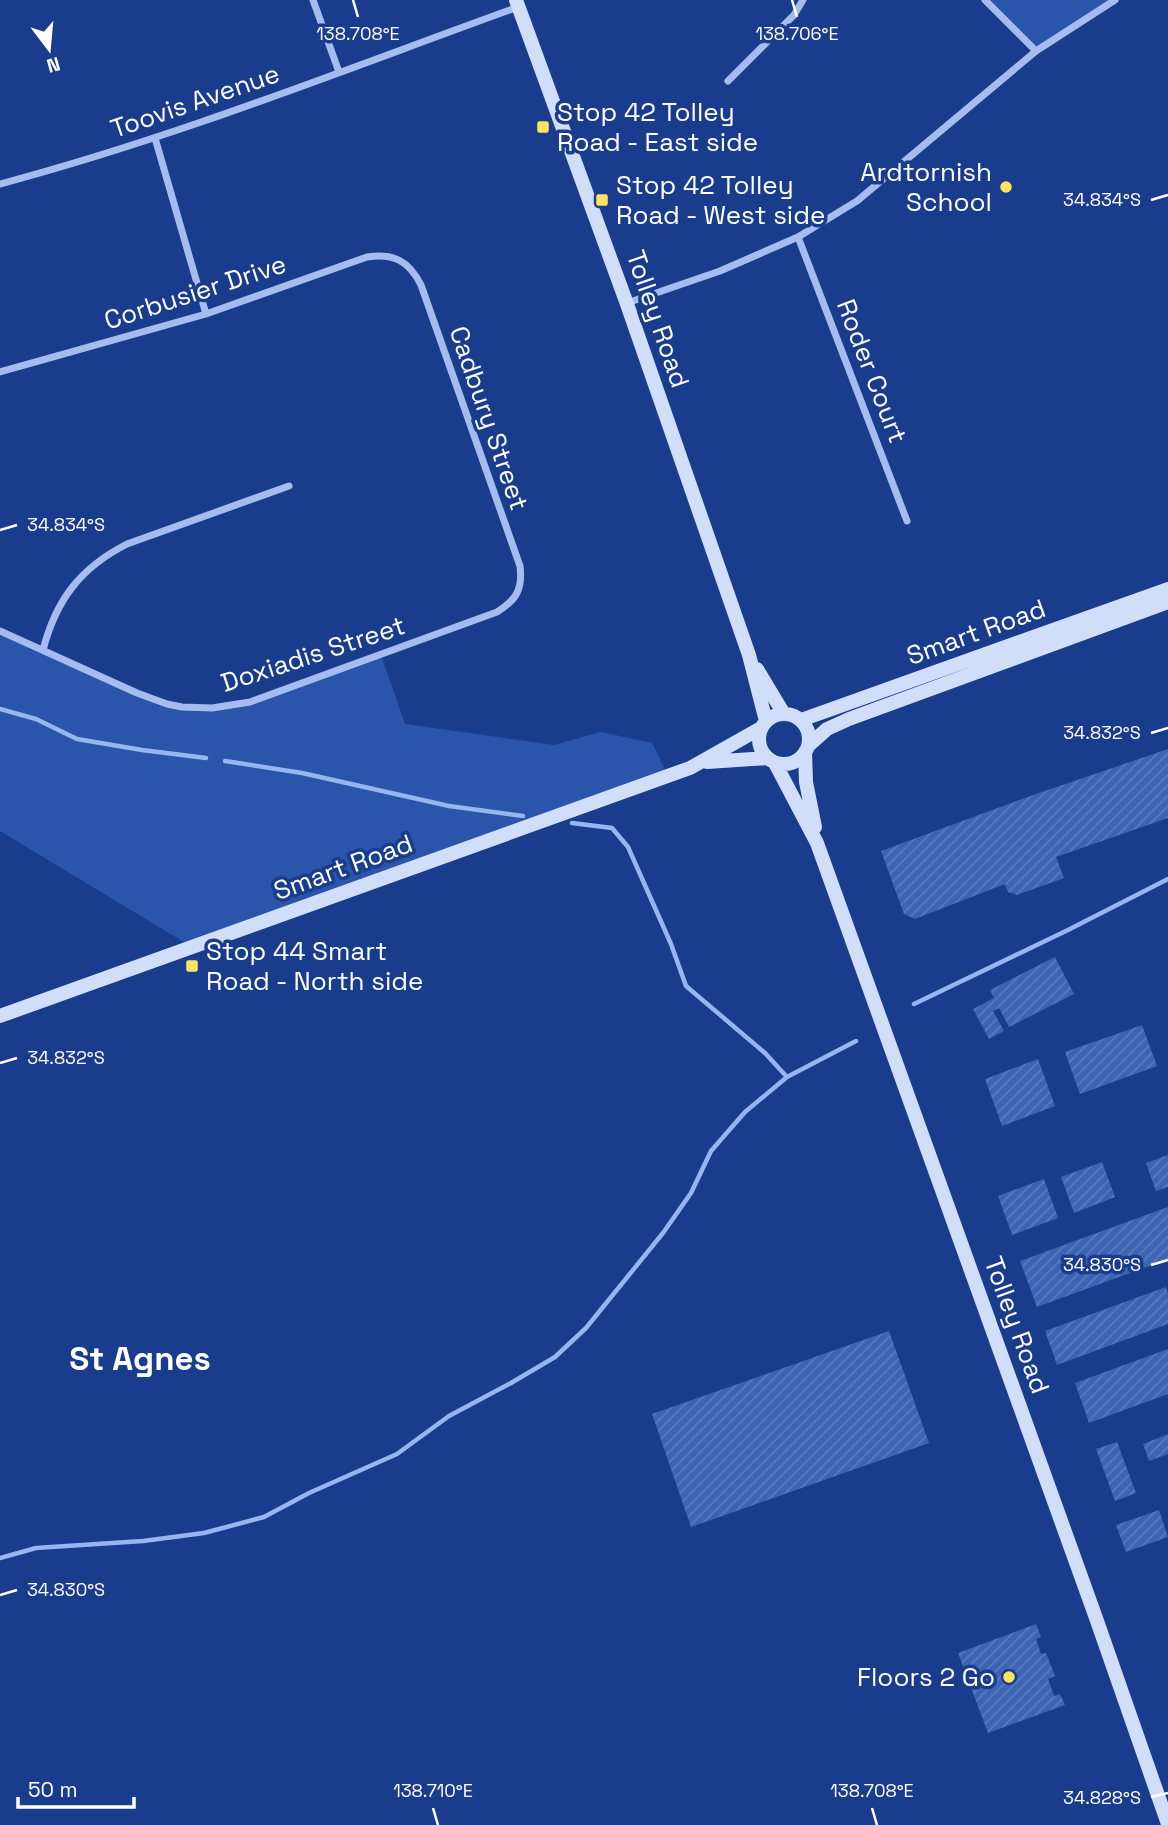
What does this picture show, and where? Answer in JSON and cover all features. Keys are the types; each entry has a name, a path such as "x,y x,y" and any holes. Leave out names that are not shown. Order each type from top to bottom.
{"main road":[{"name":"Tolley Road","path":"517,3 627,304 749,655 763,725"},
{"name":"Smart Road","path":"801,720 1168,589"},
{"name":"Smart Road","path":"806,749 827,729 849,719 1168,602"},
{"name":"Tolley Road","path":"749,655 784,714"},
{"path":"784,714 801,720 808,735 806,749 799,759 784,764 771,761 762,752 758,737 763,725 784,714"},
{"name":"Smart Road","path":"0,1016 702,763 763,725"},
{"name":"Tolley Road","path":"806,749 806,782 817,843"},
{"name":"Smart Road","path":"702,763 730,760 771,761"},
{"name":"Tolley Road","path":"771,761 817,843 1168,1824"}],"street":[{"path":"313,0 339,72"},
{"path":"728,81 794,15 803,0"},
{"path":"985,0 1036,51"},
{"path":"627,304 720,271 799,237 857,201 1036,51 1115,0"},
{"name":"Toovis Avenue","path":"0,184 156,138 339,72 517,3"},
{"path":"156,138 206,314"},
{"name":"Roder Court","path":"799,237 907,521"},
{"name":"Corbusier Drive","path":"0,372 206,314 367,257 380,255 401,260"},
{"name":"Cadbury Street","path":"401,260 415,274 421,285 520,566 522,579 517,595"},
{"path":"43,650 49,626 70,590 93,566 113,552 127,544 289,486"},
{"name":"Doxiadis Street","path":"0,631 167,704 195,708 233,706 263,698 497,612 510,604 517,595"}],"shaded area":[{"path":"985,0 1115,0 1036,51"},
{"path":"0,631 149,698 182,707 226,707 381,655 405,724 554,745 601,732 652,743 668,776 192,947 0,831"}],"building":[{"path":"1168,749 1168,818 1056,857 1064,878 1017,895 1008,892 1005,884 915,919 904,914 881,851"},
{"path":"1055,957 1074,994 1009,1027 999,1008 993,1011 1004,1031 989,1039 973,1009 994,998 990,990"},
{"path":"1142,1025 1157,1066 1080,1094 1065,1052"},
{"path":"1038,1059 1055,1106 1002,1126 985,1079"},
{"path":"1168,1155 1168,1187 1156,1191 1146,1163"},
{"path":"1102,1162 1115,1197 1074,1213 1061,1177"},
{"path":"1044,1179 1058,1218 1012,1235 998,1196"},
{"path":"1168,1207 1168,1259 1037,1307 1020,1261"},
{"path":"1166,1287 1168,1324 1057,1365 1045,1331"},
{"path":"889,1331 929,1443 691,1527 652,1414"},
{"path":"1168,1349 1168,1394 1089,1423 1075,1383"},
{"path":"1168,1434 1168,1454 1149,1461 1143,1444"},
{"path":"1117,1442 1136,1493 1115,1501 1096,1449"},
{"path":"1159,1510 1168,1537 1126,1552 1116,1525"},
{"name":"Floors 2 Go","path":"1036,1624 1041,1637 1036,1639 1041,1654 1046,1653 1055,1676 1048,1679 1054,1696 1060,1694 1065,1705 988,1733 958,1653"}],"waterway":[{"path":"0,709 36,719 77,739 206,758"},
{"path":"225,761 302,773 449,806 523,816"},
{"path":"572,823 612,828 628,847 671,944 686,986 765,1053 787,1077"},
{"path":"914,1004 1168,879"},
{"path":"0,1558 36,1548 143,1541 204,1533 264,1517 309,1493 397,1454 449,1416 555,1357 586,1328 663,1233 691,1193 711,1151 745,1112 787,1077 856,1041"}],"place":[{"name":"Stop 42 Tolley Road - East side","path":"543,127"},
{"name":"Ardtornish School","path":"1006,187"},
{"name":"Stop 42 Tolley Road - West side","path":"602,200"},
{"name":"Stop 44 Smart Road - North side","path":"192,966"},
{"name":"Floors 2 Go","path":"1009,1677"}],"district":[{"name":"St Agnes","path":"140,1359"}]}
